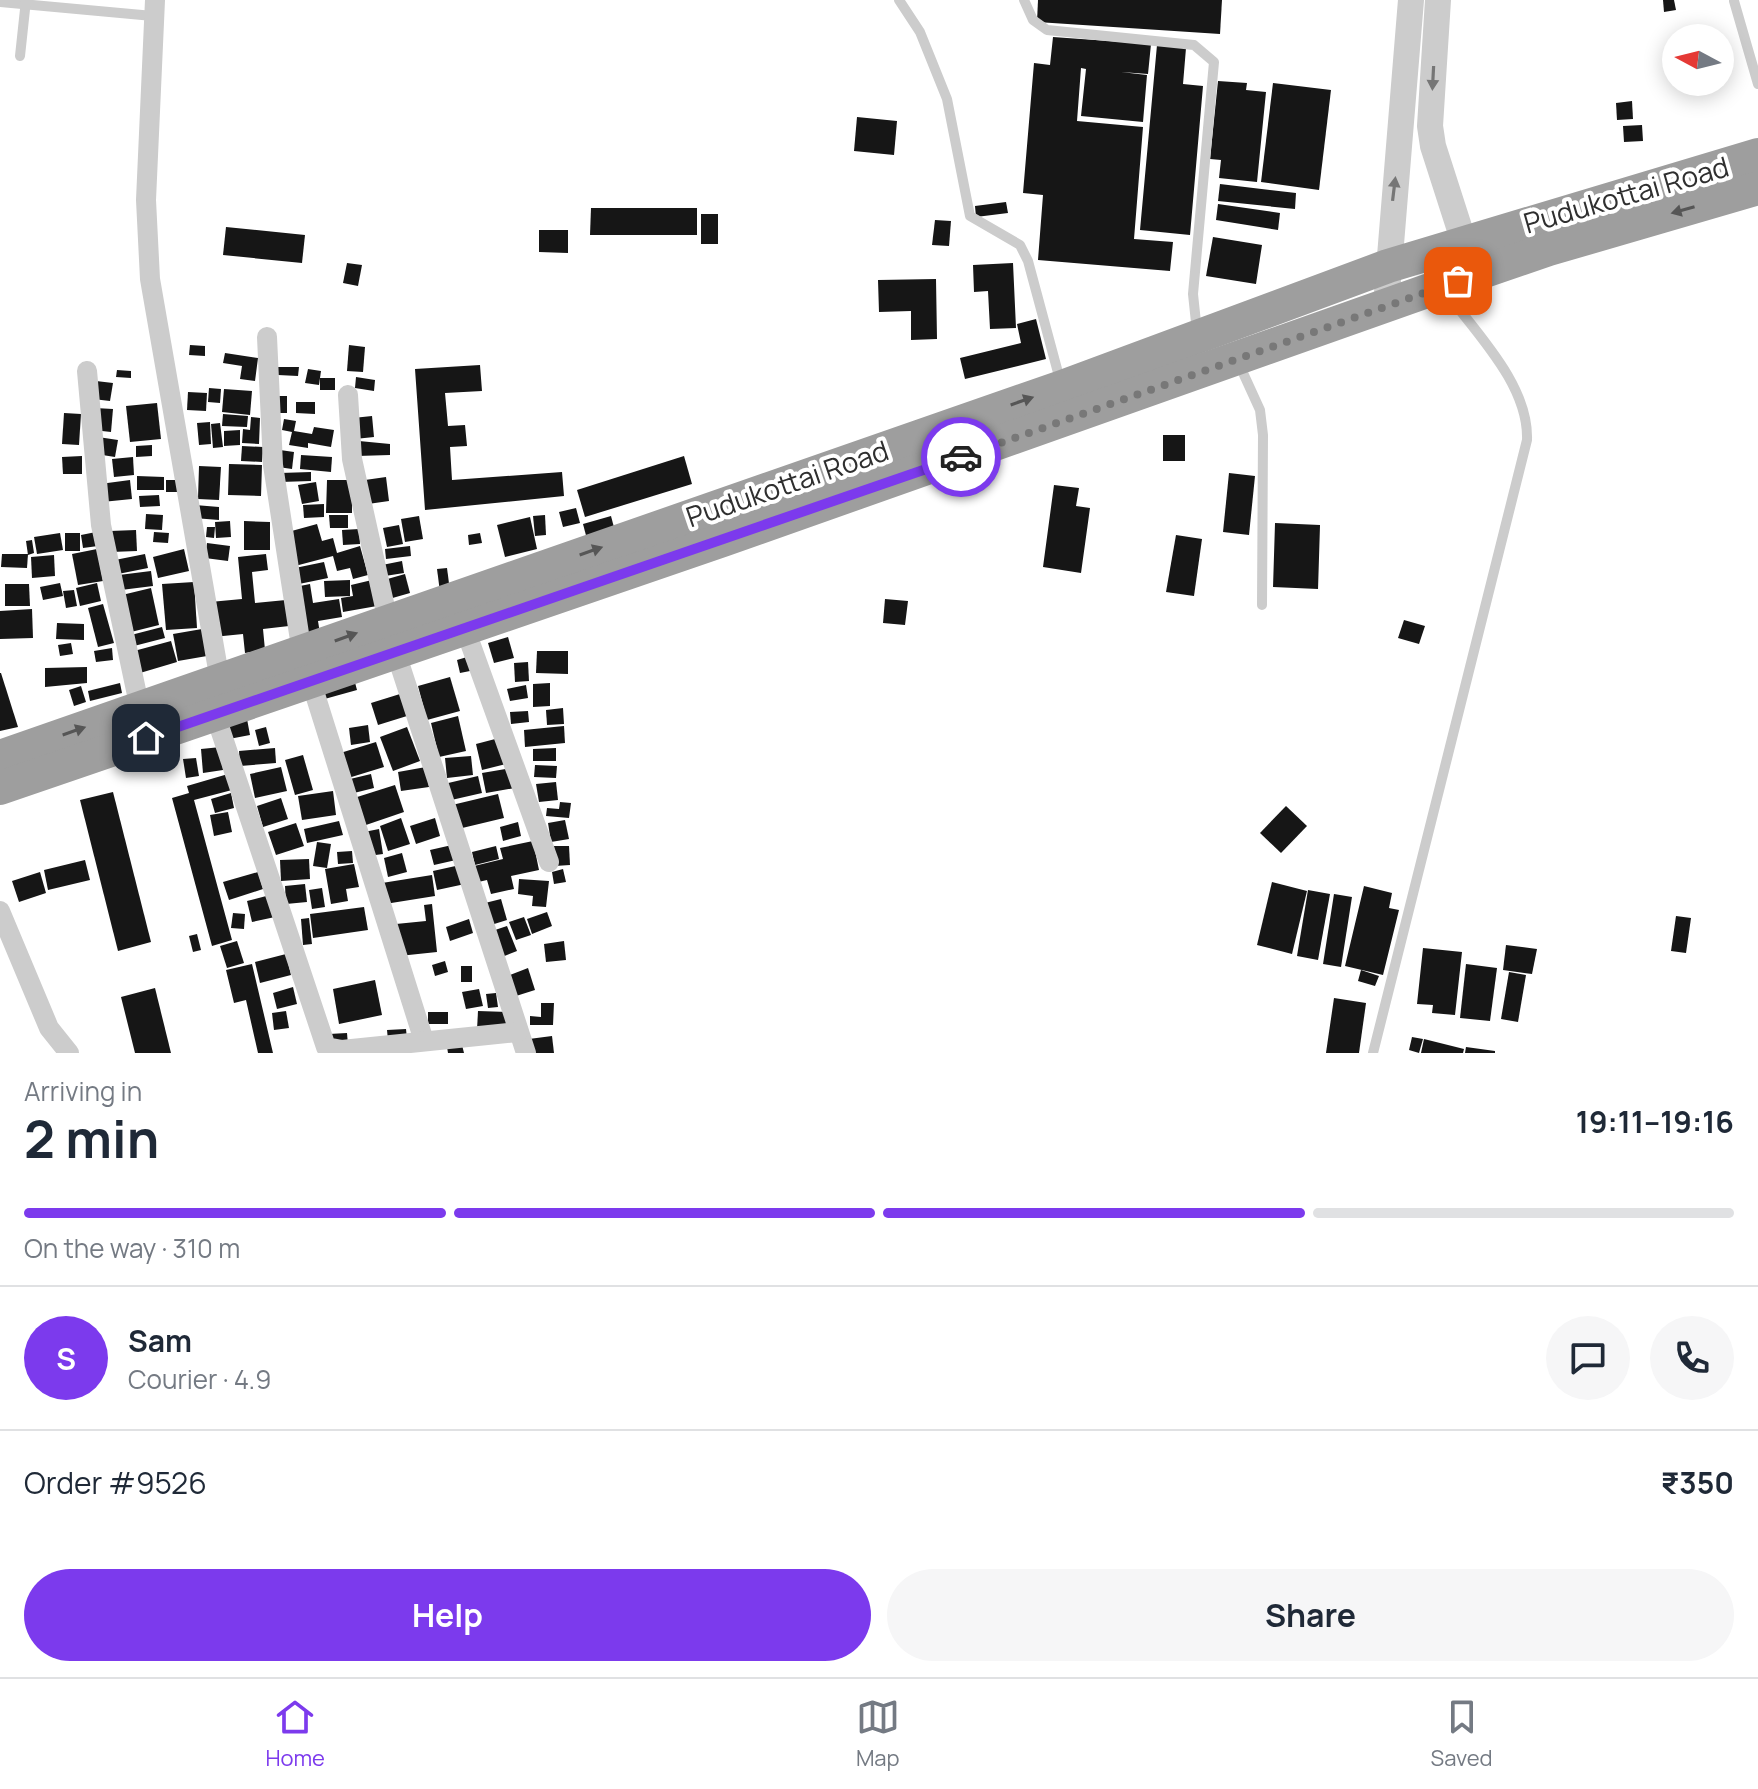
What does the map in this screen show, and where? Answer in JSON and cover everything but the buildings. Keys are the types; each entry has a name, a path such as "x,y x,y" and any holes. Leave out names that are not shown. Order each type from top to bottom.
{"highway":[{"name":"Pudukottai Road","path":"392,636 464,626 1062,387 1388,266 1758,155"},
{"name":"Pudukottai Road","path":"0,788 218,697 717,525 1236,359 1474,275 1758,188"},
{"name":"Pudukottai Road","path":"0,757 140,709 218,697"}],"street":[{"path":"1386,305 1411,0"},
{"path":"1438,0 1430,126 1433,146 1474,275"},
{"path":"154,8 146,200 150,279 218,697 326,1047 342,1050 518,1032"},
{"path":"267,337 273,465 306,667 424,1041"},
{"path":"87,371 101,525 140,709"},
{"path":"348,395 352,459 392,636 526,1053"},
{"path":"464,626 549,862"},
{"path":"0,911 49,1028 69,1053"}],"lane":[{"path":"899,0 920,32 947,99 970,216 1020,245 1028,261 1062,387"},
{"path":"1024,0 1033,20 1047,30 1194,45 1214,62 1193,294 1198,338"},
{"path":"1734,1 1758,84"},
{"path":"0,2 154,8"},
{"path":"20,56 26,2"},
{"path":"1373,1053 1527,440 1528,419 1520,397 1441,286"},
{"path":"1236,359 1252,388 1263,435 1262,605"}],"way so far":[{"path":"961,457 1458,281"}],"route":[{"path":"146,738 961,457"}]}
